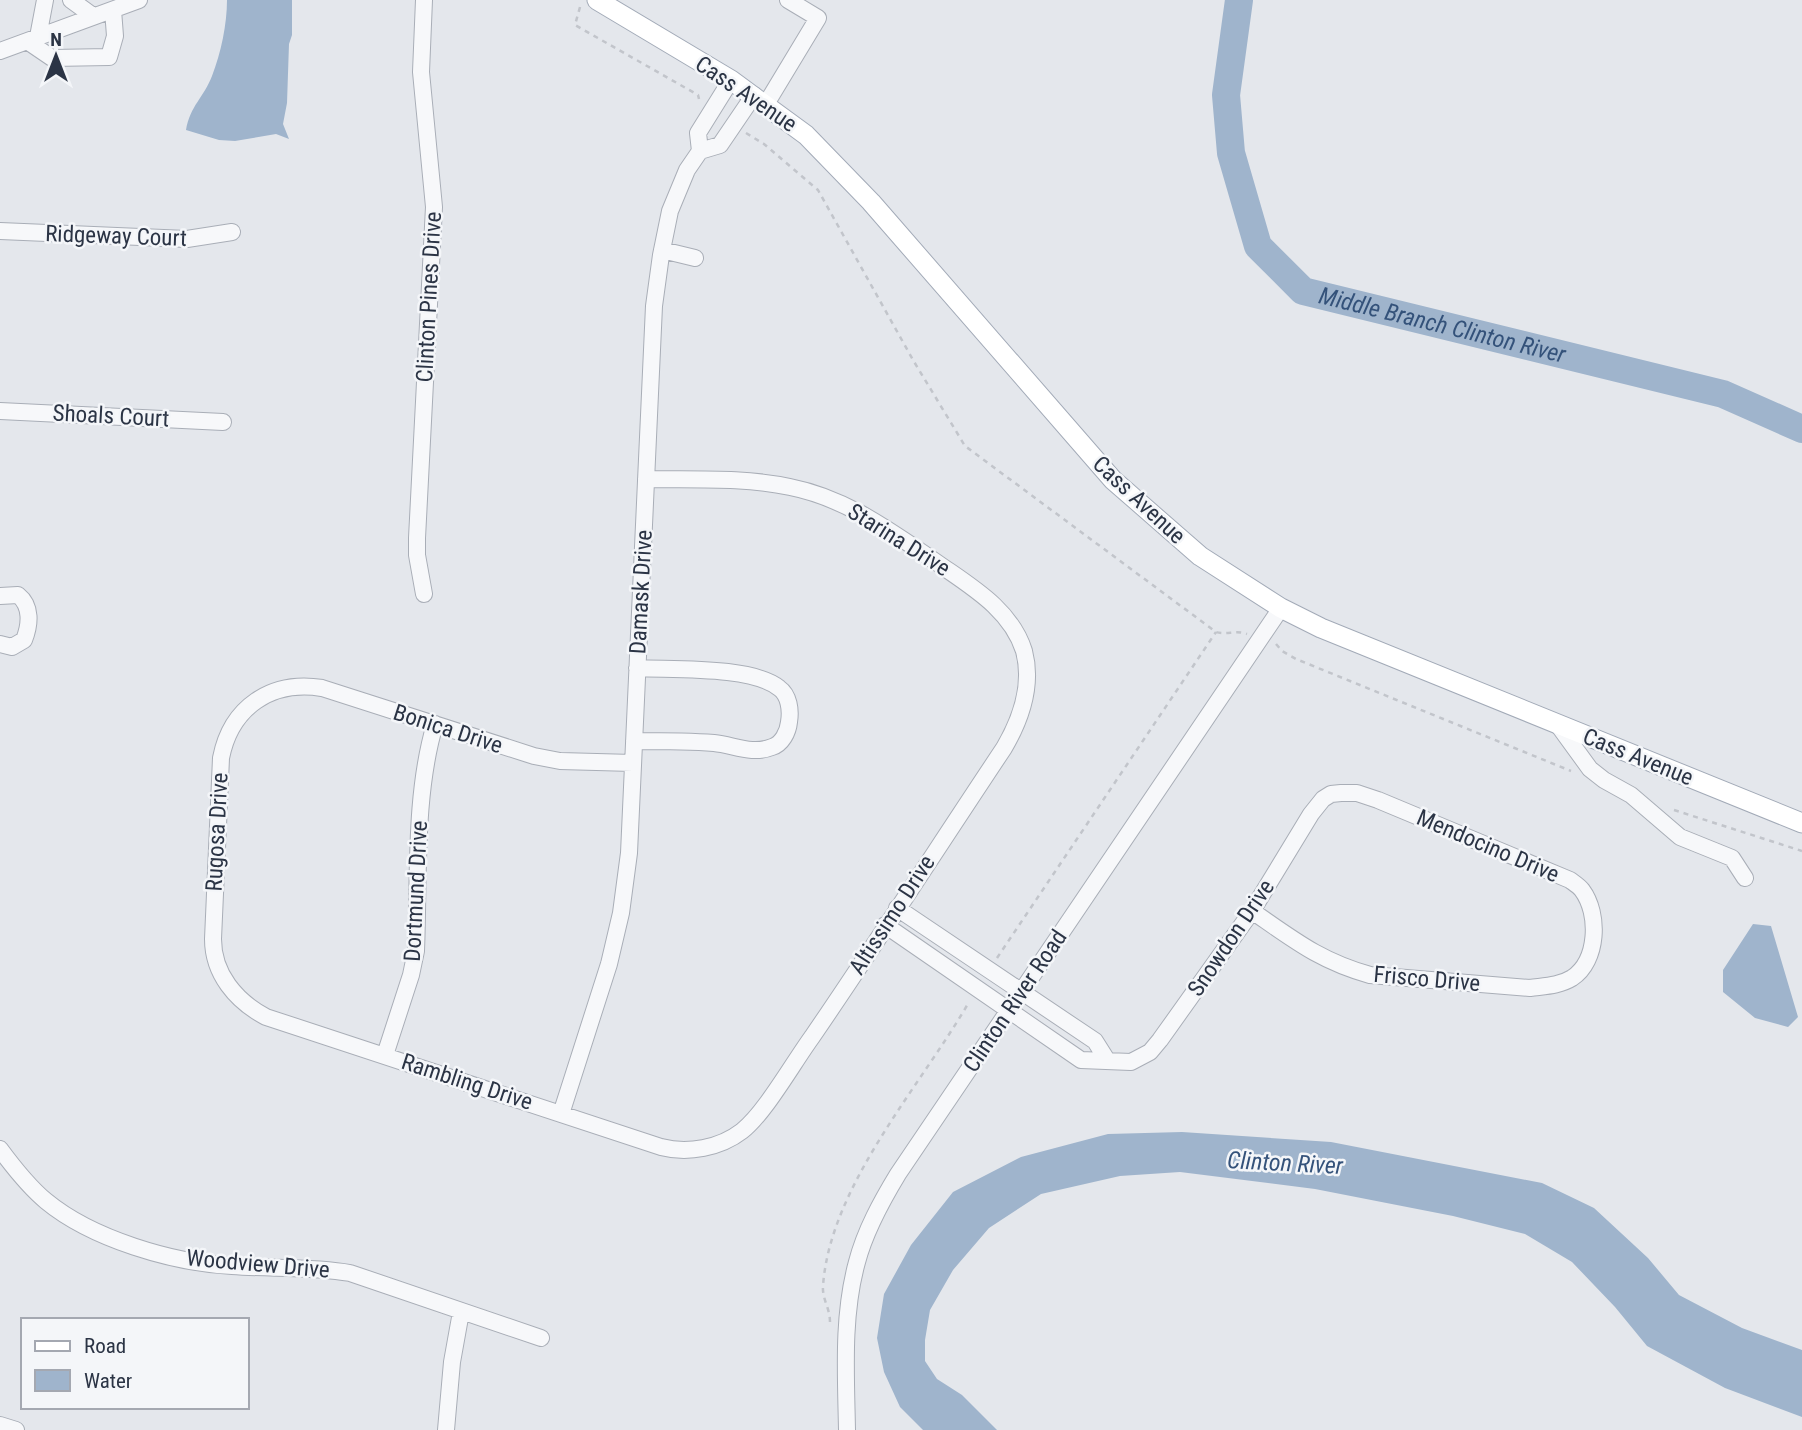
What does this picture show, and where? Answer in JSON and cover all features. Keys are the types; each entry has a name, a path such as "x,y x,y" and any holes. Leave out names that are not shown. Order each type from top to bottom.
{"main road":[{"name":"Cass Avenue","path":"597,0 732,80 806,135 846,174 1113,480 1200,556 1281,608 1354,643 1802,823"}],"street":[{"path":"32,39 45,0"},
{"path":"71,0 93,16"},
{"path":"0,51 138,0"},
{"name":"Clinton Pines Drive","path":"424,0 421,72 434,207 417,538 417,555 424,594"},
{"path":"700,151 720,145 733,125 760,99 818,18 788,0"},
{"path":"32,39 52,58 109,57 115,36 116,20 113,10"},
{"name":"Damask Drive","path":"561,1114 594,1016 615,942 629,853 654,306 662,250 678,187 700,151 698,133 732,80"},
{"name":"Ridgeway Court","path":"0,231 187,239 232,232"},
{"path":"662,250 695,258"},
{"name":"Shoals Court","path":"0,411 223,422"},
{"name":"Starina Drive","path":"646,479 789,486 855,510 990,601 1016,633 1026,662"},
{"path":"0,596 18,595 26,603 28,615 28,630 24,640 12,647 0,644"},
{"name":"Clinton River Road","path":"847,1430 847,1324 856,1263 866,1235 898,1174 1281,608"},
{"name":"Altissimo Drive","path":"717,1144 736,1135 755,1119 1011,736 1025,697 1026,662"},
{"path":"634,741 716,743 758,751 779,743 788,729 790,715 788,700 781,689 768,681 748,675 638,668"},
{"name":"Bonica Drive","path":"266,694 298,686 322,688 548,760 633,763"},
{"name":"Rugosa Drive","path":"227,985 215,958 212,939 220,765 233,723 248,707 266,694"},
{"name":"Dortmund Drive","path":"385,1055 416,951 422,785 426,754 435,724"},
{"path":"1559,725 1590,769 1631,795 1680,837 1732,858 1745,878"},
{"name":"Snowdon Drive","path":"885,925 1081,1060 1131,1062 1150,1052 1252,911 1311,814 1323,799 1331,794 1341,793"},
{"name":"Mendocino Drive","path":"1341,793 1357,793 1378,800 1570,880 1582,888 1590,906 1593,941"},
{"path":"897,908 1095,1041 1107,1060"},
{"name":"Frisco Drive","path":"1252,911 1312,953 1345,968 1370,975 1530,988 1554,985 1572,978 1588,963 1593,941"},
{"name":"Rambling Drive","path":"227,985 240,1001 266,1017 561,1114 670,1149 695,1149 717,1144"},
{"name":"Woodview Drive","path":"0,1149 20,1176 54,1207 79,1223 127,1242 209,1265 321,1269 350,1273 541,1338"},
{"path":"446,1430 452,1362 461,1312"},
{"path":"0,1425 16,1430"}],"path":[{"path":"582,0 575,25 698,95 701,105 711,112"},
{"path":"733,125 764,144 818,190 913,360 965,446 1216,632 1223,634 1237,631"},
{"path":"989,970 1216,632"},
{"path":"1278,645 1282,651 1296,659 1575,773"},
{"path":"1665,807 1802,851"},
{"path":"830,1326 830,1313 822,1296 828,1248 859,1174 951,1033 977,988"}],"water":[{"path":"227,0 292,0 292,35 283,124 289,139 276,134 235,141 219,140 186,130 191,114 209,83 221,48"},
{"path":"1753,924 1771,926 1798,1017 1788,1027 1755,1018 1723,992 1723,970"},
{"name":"Clinton River","path":"1182,1132 1331,1142 1542,1183 1594,1208 1648,1258 1679,1295 1742,1328 1802,1350 1802,1417 1725,1388 1647,1346 1615,1307 1572,1262 1525,1234 1453,1216 1315,1189 1180,1172 1120,1176 1041,1194 989,1228 953,1270 930,1310 925,1361 937,1379 962,1395 997,1430 923,1430 900,1407 884,1372 877,1338 884,1294 911,1245 953,1192 1021,1157 1108,1134"}],"waterway":[{"name":"Middle Branch Clinton River","path":"1239,0 1226,95 1231,153 1258,246 1303,291 1723,394 1802,429"}]}
